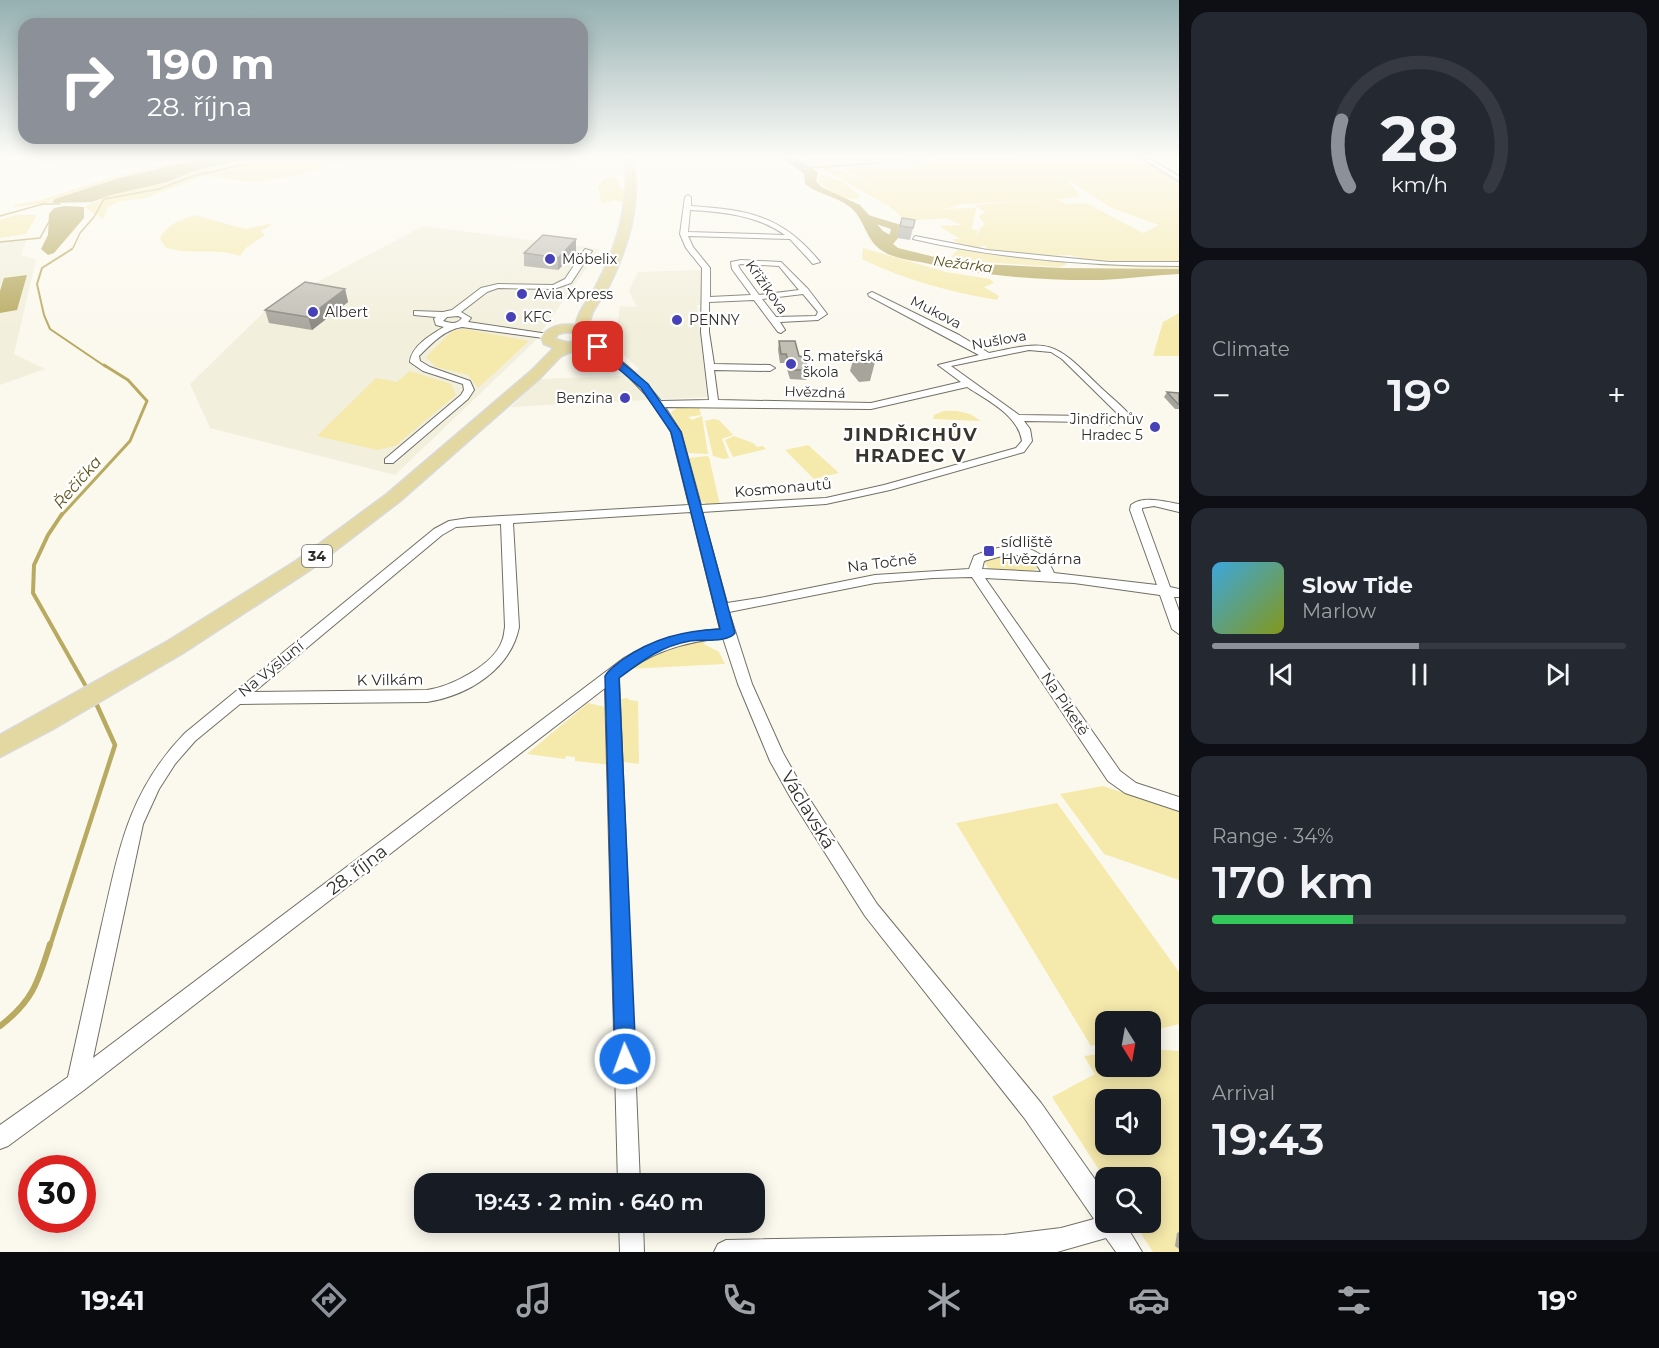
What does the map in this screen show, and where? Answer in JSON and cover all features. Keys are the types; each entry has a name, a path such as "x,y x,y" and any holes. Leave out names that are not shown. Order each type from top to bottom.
{"main road":[{"name":"34","path":"0,747 106,689 194,636 336,542 431,467 535,375 556,353 578,341 583,319 601,290 627,216"},
{"name":"34","path":"508,397 547,351 555,334 608,269"},
{"path":"555,334 578,341 557,345 555,334"}],"street":[{"path":"686,216 683,234 688,248 706,268 704,300 714,403"},
{"path":"746,216 785,231 816,262"},
{"path":"683,234 791,237"},
{"path":"915,238 987,252 1108,264 1179,264"},
{"path":"432,339 444,317 470,302 484,290 498,286 554,287 568,281 588,251"},
{"name":"Křižíkova","path":"781,330 734,264 776,262 783,265 805,291"},
{"path":"704,300 805,291 823,314 818,318 774,320"},
{"name":"Mukova","path":"872,294 986,355"},
{"path":"465,320 470,302"},
{"path":"444,317 555,334"},
{"path":"444,317 451,326"},
{"path":"389,461 465,397 469,390 467,383 456,376 420,367 415,362 415,356 432,339 465,320"},
{"name":"Václavská","path":"578,341 609,356 639,379 659,404 678,437 721,608 745,684 776,756 799,797 871,910 1033,1111 1095,1201"},
{"name":"Václavská","path":"578,341 609,356"},
{"name":"Nušlova","path":"967,384 943,365 1029,347 1053,350 1065,357 1123,413 1121,417 1112,422 1089,419"},
{"path":"709,366 770,368"},
{"path":"967,384 1017,418 1089,419 1101,410 1107,400"},
{"name":"Hvězdná","path":"659,404 871,406 967,384"},
{"name":"Kosmonautů","path":"696,509 826,501 979,463 1020,450 1027,441 1027,435 1017,418"},
{"path":"1179,508 1154,503 1137,505 1136,510 1172,592 1179,629"},
{"name":"Na Výsluní","path":"77,1083 137,814 158,773 176,751 236,698 442,530 460,523 507,519 696,509"},
{"name":"K Vilkám","path":"236,698 427,696 442,694 474,679 501,656 512,635 507,519"},
{"path":"975,572 978,559 986,555 1017,550 1038,556 1045,563 1049,575 1172,592"},
{"name":"Na Točně","path":"721,608 746,606 841,585 896,576 975,572 1049,575"},
{"name":"Na Piketě","path":"975,572 1114,776 1131,788 1179,804"},
{"name":"28. října","path":"0,1138 77,1083 643,653 666,641 728,633"},
{"path":"612,676 629,1173"},
{"path":"631,1233 632,1252"},
{"path":"726,1252 1015,1248 1068,1242 1096,1233"},
{"name":"Václavská","path":"1117,1233 1130,1252"}],"shaded area":[{"path":"11,216 36,216 26,234 0,238 0,220"},
{"path":"191,216 200,216 245,229 274,223 261,231 265,235 246,248 240,256 222,252 174,250 165,247 160,238 166,229"},
{"path":"901,216 974,216 972,228 970,228 978,231 975,241 985,224 980,216 1112,216 1143,233 1159,225 1135,216 1179,216 1179,269 1101,266 1071,255 1038,256 986,250 986,246 979,249 963,246 952,239 960,239 939,226 962,225 946,218 906,221"},
{"path":"423,226 600,249 534,342 395,475 210,428 190,384 268,308"},
{"path":"26,240 21,255 36,260 14,354 45,369 0,385 0,243"},
{"path":"863,248 946,272 990,279 994,283 984,287 999,296 997,300 979,297 911,279 862,259"},
{"path":"959,248 1063,261 1067,264 1061,267 964,261 951,257"},
{"path":"702,270 700,305 697,305 707,397 511,407 540,379 619,376 639,369 614,345 620,306 637,307 629,291 638,272"},
{"path":"1179,313 1179,356 1153,356 1163,322"},
{"path":"465,329 529,341 478,388 468,375 436,367 426,357 452,331"},
{"path":"410,371 451,384 456,395 395,446 377,450 317,436 376,378 397,382"},
{"path":"681,406 699,407 701,415 688,417 692,420 702,416 708,454 688,453 682,433 671,412"},
{"path":"944,411 970,414 981,421 933,419 934,415"},
{"path":"719,420 733,435 722,439 729,458 713,456 705,421"},
{"path":"924,428 954,429 956,433 962,435 961,439 932,440 928,438"},
{"path":"734,436 766,449 733,457 725,440"},
{"path":"808,445 839,473 814,479 785,450"},
{"path":"707,456 720,505 708,505 701,501 689,458"},
{"path":"1018,554 1034,559 1039,568 1032,571 989,569 984,562 985,560"},
{"path":"690,642 705,642 704,644 719,652 725,664 629,669 655,650"},
{"path":"628,698 638,701 639,764 623,762 622,759 620,699"},
{"path":"588,703 605,707 611,765 575,761 575,757 566,756 565,759 527,754"},
{"path":"1103,786 1179,811 1179,880 1104,854 1060,794"},
{"path":"1057,803 1179,972 1179,1024 1161,1028 1161,1011 1095,1011 1095,1045 1091,1046 956,823"},
{"path":"1161,1050 1179,1051 1179,1252 1153,1252 1141,1233 1161,1233 1161,1167 1097,1167 1052,1097 1095,1074 1095,1077 1161,1077"},
{"path":"1095,1054 1095,1074 1084,1056"}],"water":[{"path":"49,216 84,216 54,253 48,255 41,249 48,235"},
{"name":"Nežárka","path":"870,216 883,231 897,239 893,244 898,248 959,263 1062,268 1179,269 1179,274 1102,280 1057,280 947,268 886,253 868,235 859,217"},
{"path":"27,275 17,310 0,313 0,291 4,278"}],"building":[{"path":"902,218 915,220 913,228 900,226"},
{"path":"543,235 576,239 558,258 524,253"},
{"path":"305,282 345,289 308,317 265,310"},
{"path":"779,341 795,341 799,356 804,357 808,370 792,370 786,354 781,354"},
{"path":"866,352 875,362 864,363 855,353"},
{"path":"1167,392 1179,393 1179,404 1178,404"}],"waterway":[{"name":"Řečička","path":"70,250 80,233 94,216"},
{"path":"865,217 897,227 894,237 887,243"},
{"path":"0,242 40,238 51,218"},
{"name":"Řečička","path":"72,249 42,268 37,284 44,315 50,329 106,367"},
{"name":"Řečička","path":"61,516 130,441 147,401 128,380 104,365"},
{"name":"Řečička","path":"62,514 48,535 34,565 33,593 88,690"},
{"name":"Řečička","path":"50,946 115,745 96,703"},
{"name":"Řečička","path":"0,1026 20,1008 33,990 50,944"}],"place":[{"name":"Möbelix","path":"550,259"},
{"name":"Avia Xpress","path":"522,294"},
{"name":"Albert","path":"313,312"},
{"name":"KFC","path":"511,317"},
{"name":"PENNY","path":"677,320"},
{"name":"5. mateřská škola","path":"791,364"},
{"name":"Benzina","path":"625,398"},
{"name":"Jindřichův Hradec 5","path":"1155,427"},
{"name":"sídliště Hvězdárna","path":"989,551"}],"district":[{"name":"JINDŘICHŮV HRADEC V","path":"911,445"}],"route":[{"path":"598,347 639,379 659,404 676,432 728,633 666,641 629,662 612,676 625,1059"}]}
